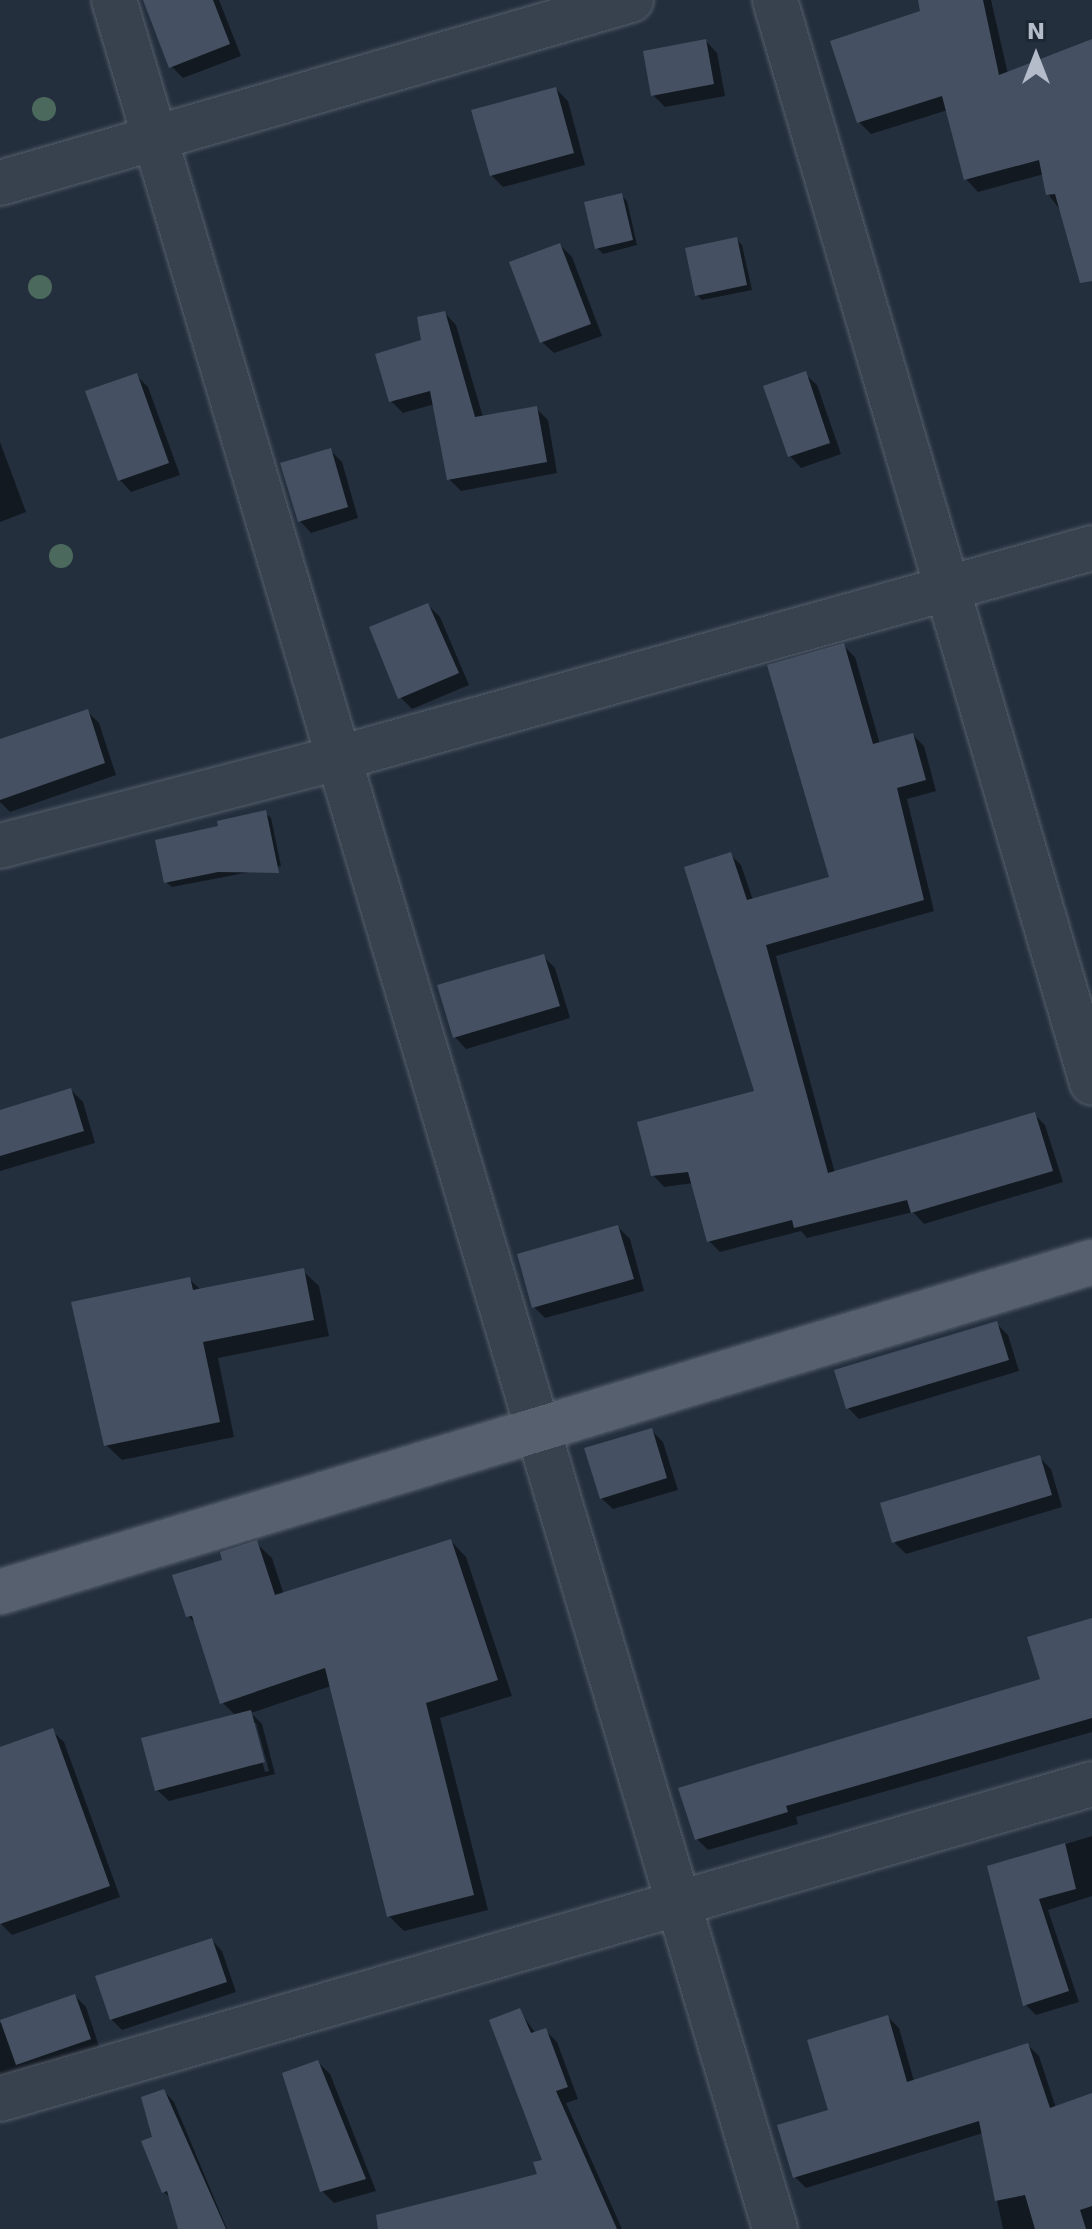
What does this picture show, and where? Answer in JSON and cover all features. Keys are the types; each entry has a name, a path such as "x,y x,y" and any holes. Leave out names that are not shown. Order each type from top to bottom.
{"main road":[{"path":"0,1592 1092,1262"}],"street":[{"path":"114,0 775,2229"},
{"path":"0,183 631,0"},
{"path":"775,0 1092,1083"},
{"path":"0,846 339,758 1092,548"},
{"path":"0,2099 1092,1784"}],"building":[{"path":"143,0 213,0 230,44 169,68"},
{"path":"918,0 983,0 999,75 1092,39 1092,281 1080,283 1055,194 1046,195 1039,160 964,180 942,96 857,123 830,41 920,11"},
{"path":"706,39 714,84 651,96 643,51"},
{"path":"556,87 574,153 490,176 471,110"},
{"path":"622,193 633,240 595,249 584,202"},
{"path":"737,237 747,285 695,296 685,248"},
{"path":"560,243 591,324 540,343 509,262"},
{"path":"445,311 475,417 537,406 547,462 447,480 430,391 389,402 375,354 421,340 417,317"},
{"path":"806,371 830,443 788,457 763,386"},
{"path":"137,373 169,463 118,481 85,391"},
{"path":"331,448 348,507 298,522 280,463"},
{"path":"428,603 459,673 398,699 369,627"},
{"path":"844,643 873,744 913,733 926,780 897,788 924,900 766,945 828,1173 1035,1112 1053,1171 911,1213 907,1200 794,1228 792,1220 707,1242 688,1172 651,1176 637,1122 754,1091 684,867 731,852 747,900 829,877 767,665"},
{"path":"88,709 105,763 0,800 0,739"},
{"path":"266,810 279,873 218,872 164,883 155,840 218,826 217,821"},
{"path":"544,954 560,1006 453,1038 437,985"},
{"path":"71,1088 84,1131 0,1156 0,1110"},
{"path":"618,1225 634,1279 532,1308 517,1254"},
{"path":"304,1268 314,1320 203,1342 220,1422 104,1446 71,1302 190,1277 193,1290"},
{"path":"997,1321 1009,1360 846,1409 834,1370"},
{"path":"652,1428 667,1478 600,1499 584,1448"},
{"path":"1040,1455 1052,1495 892,1543 880,1503"},
{"path":"451,1539 498,1680 426,1703 474,1895 387,1917 325,1668 220,1704 192,1616 186,1617 172,1575 222,1560 220,1552 257,1540 275,1595"},
{"path":"1092,1618 1092,1718 786,1806 788,1812 695,1840 678,1788 1040,1679 1027,1637"},
{"path":"251,1710 265,1762 155,1791 141,1738"},
{"path":"53,1728 110,1886 0,1924 0,1747"},
{"path":"1065,1843 1076,1889 1039,1899 1069,1991 1023,2006 987,1866"},
{"path":"212,1938 227,1982 110,2020 95,1976"},
{"path":"75,1994 91,2039 16,2065 0,2020"},
{"path":"520,2008 531,2033 546,2028 568,2087 556,2091 617,2229 378,2229 376,2215 537,2174 533,2162 542,2160 489,2020"},
{"path":"888,2015 907,2082 1028,2043 1050,2108 1092,2093 1092,2206 1080,2210 1086,2229 1035,2229 1025,2195 995,2201 979,2121 793,2178 777,2125 828,2110 807,2040"},
{"path":"318,2060 366,2179 320,2192 282,2073"},
{"path":"164,2089 226,2229 178,2229 167,2191 162,2193 141,2141 152,2137 141,2097"}]}
